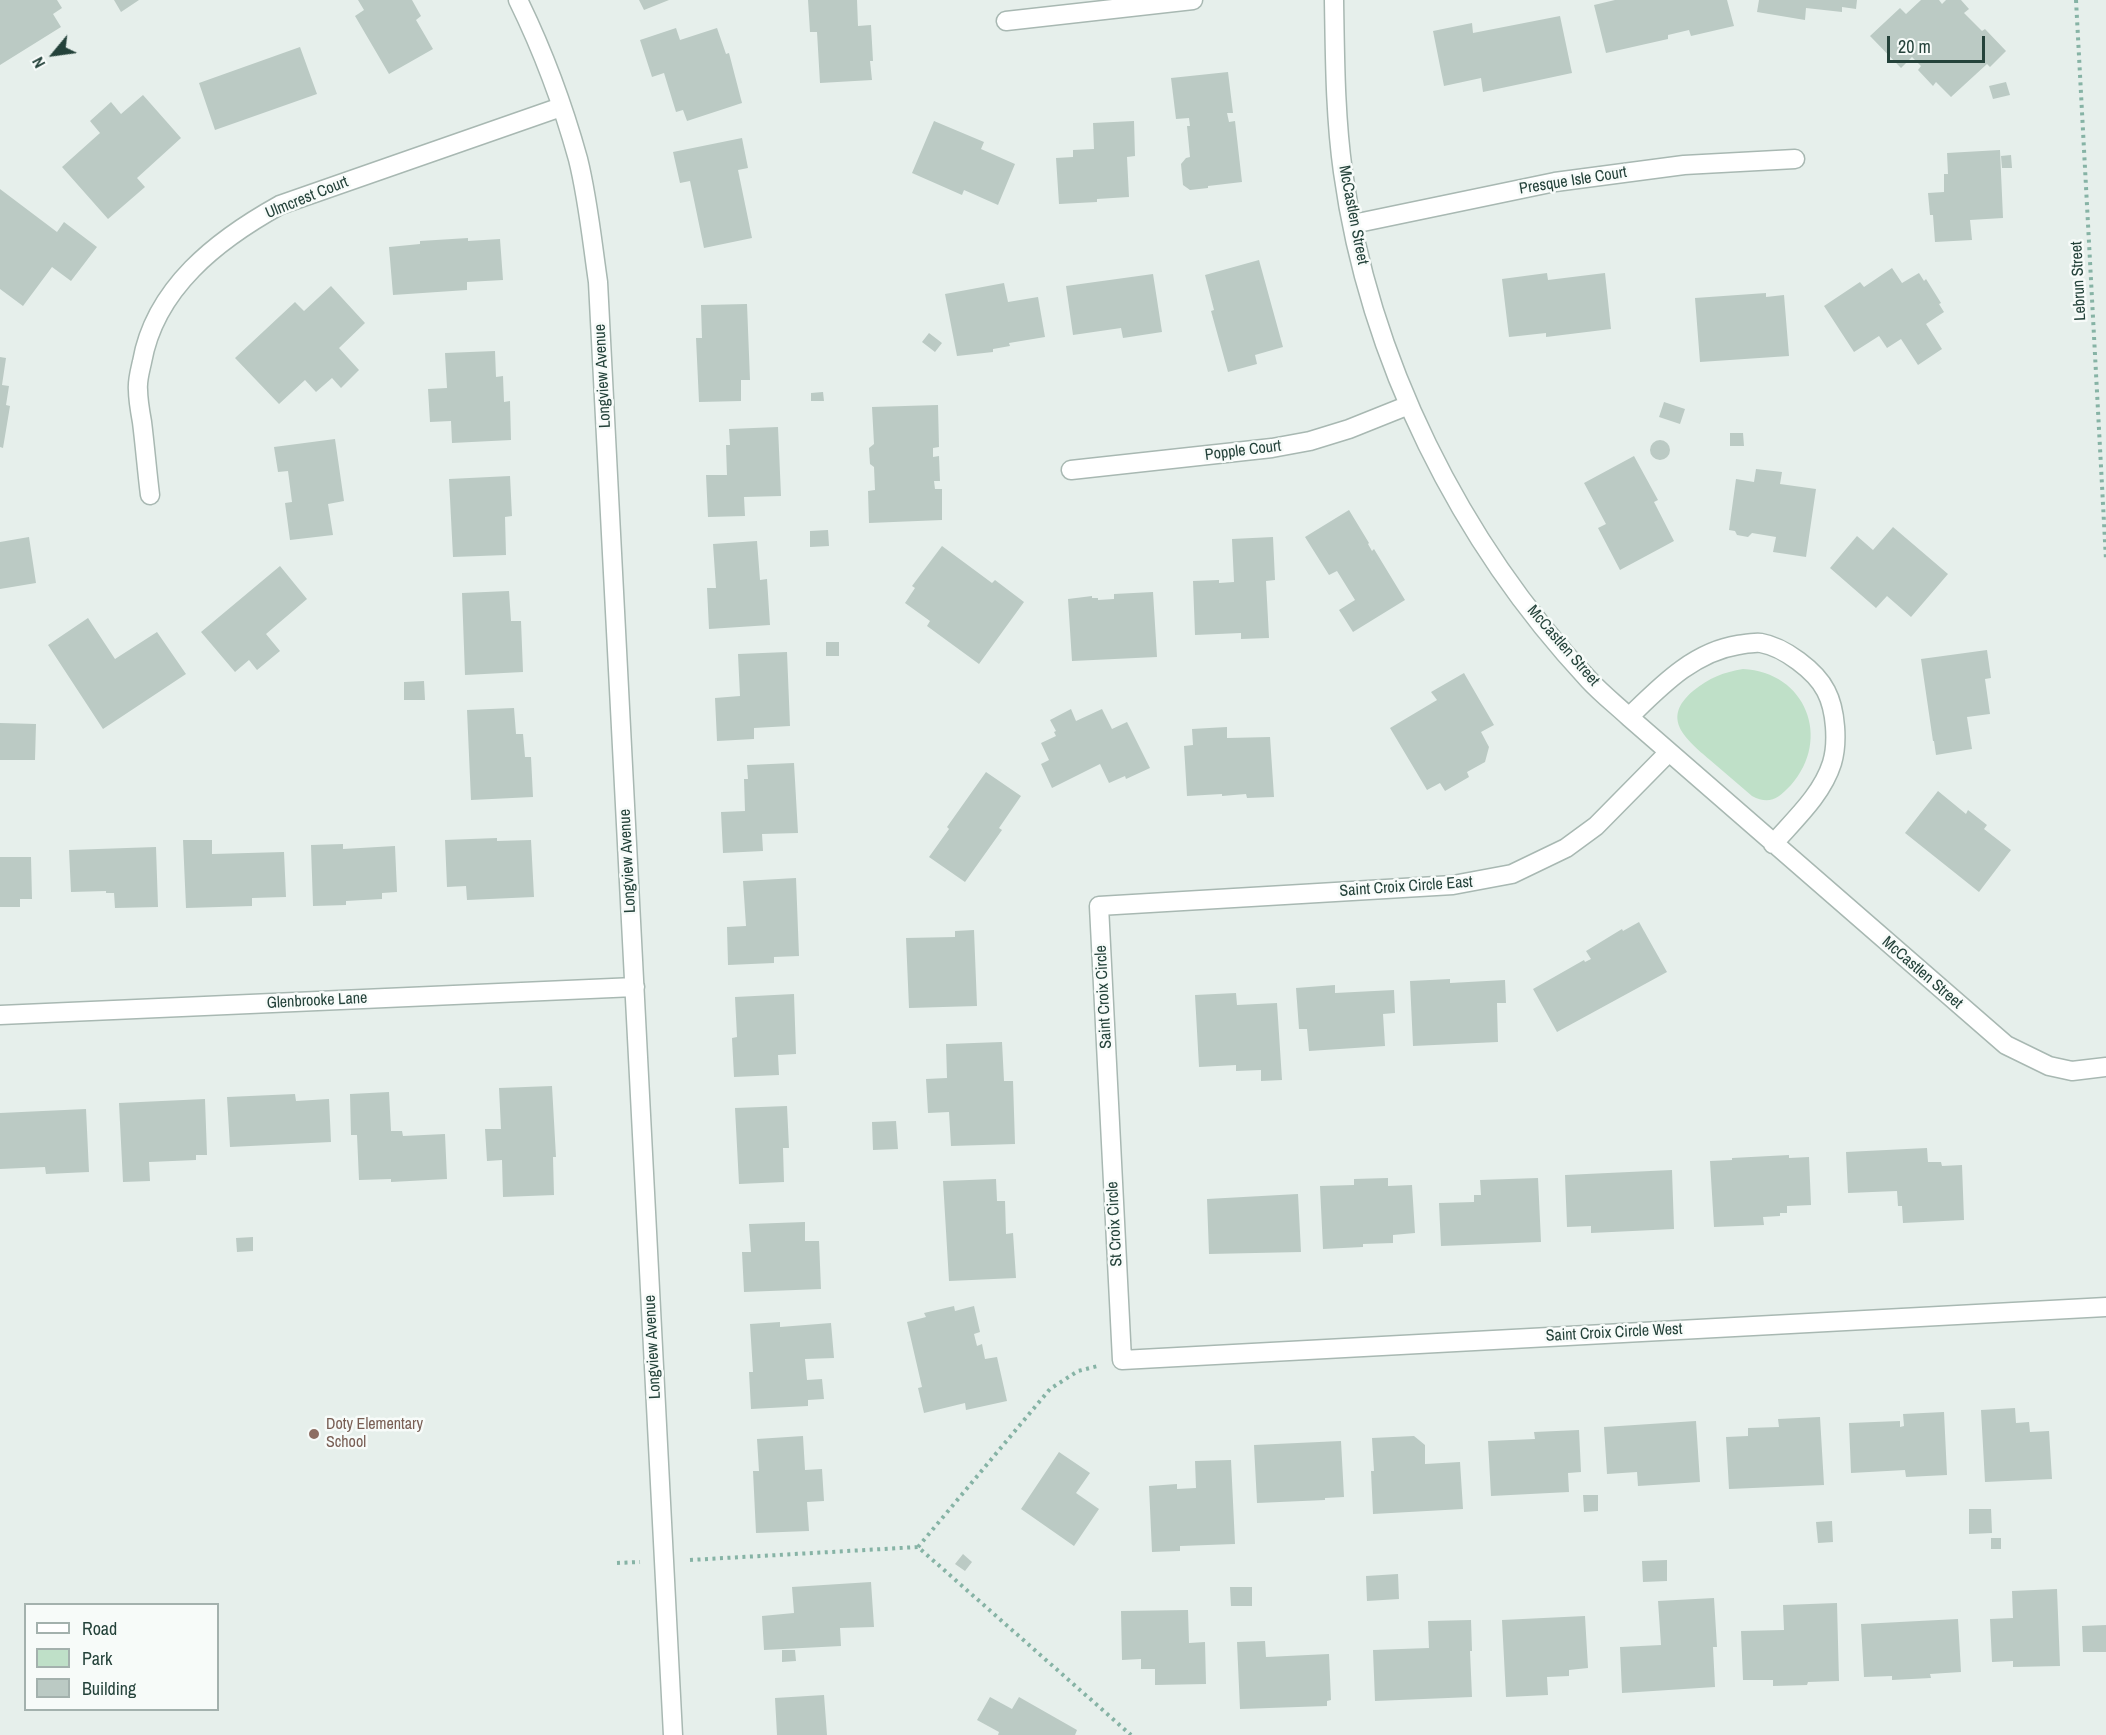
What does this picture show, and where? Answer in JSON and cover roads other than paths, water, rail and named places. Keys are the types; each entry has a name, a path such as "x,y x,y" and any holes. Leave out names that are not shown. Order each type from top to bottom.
{"street":[{"name":"Longview Avenue","path":"518,0 536,36 578,161 589,216 598,282 673,1735"},
{"path":"1006,21 1193,0"},
{"name":"McCastlen Street","path":"1334,0 1336,114 1344,174 1365,278 1384,339 1409,405 1443,476 1478,536 1515,590 1590,680 1629,717 2006,1045 2049,1066 2072,1071 2106,1068"},
{"name":"Ulmcrest Court","path":"150,495 137,388 144,351 154,324 170,293 191,270 223,241 251,221 280,205 561,107"},
{"name":"Presque Isle Court","path":"1353,224 1555,182 1684,165 1795,159"},
{"name":"Popple Court","path":"1071,470 1272,448 1310,441 1349,429 1409,405"},
{"path":"1629,717 1671,677 1690,664 1711,653 1737,645 1761,644 1787,654 1810,670 1827,692 1834,718 1837,743 1832,764 1822,787 1773,844"},
{"name":"Saint Croix Circle East","path":"1099,906 1453,885 1512,874 1566,848 1596,826 1668,753"},
{"name":"Saint Croix Circle","path":"1099,906 1108,1089"},
{"name":"Glenbrooke Lane","path":"0,1015 635,987"},
{"name":"St Croix Circle","path":"1108,1089 1122,1360"},
{"name":"Saint Croix Circle West","path":"1122,1360 2106,1307"}],"place":[{"name":"Doty Elementary School","path":"314,1434"}]}
